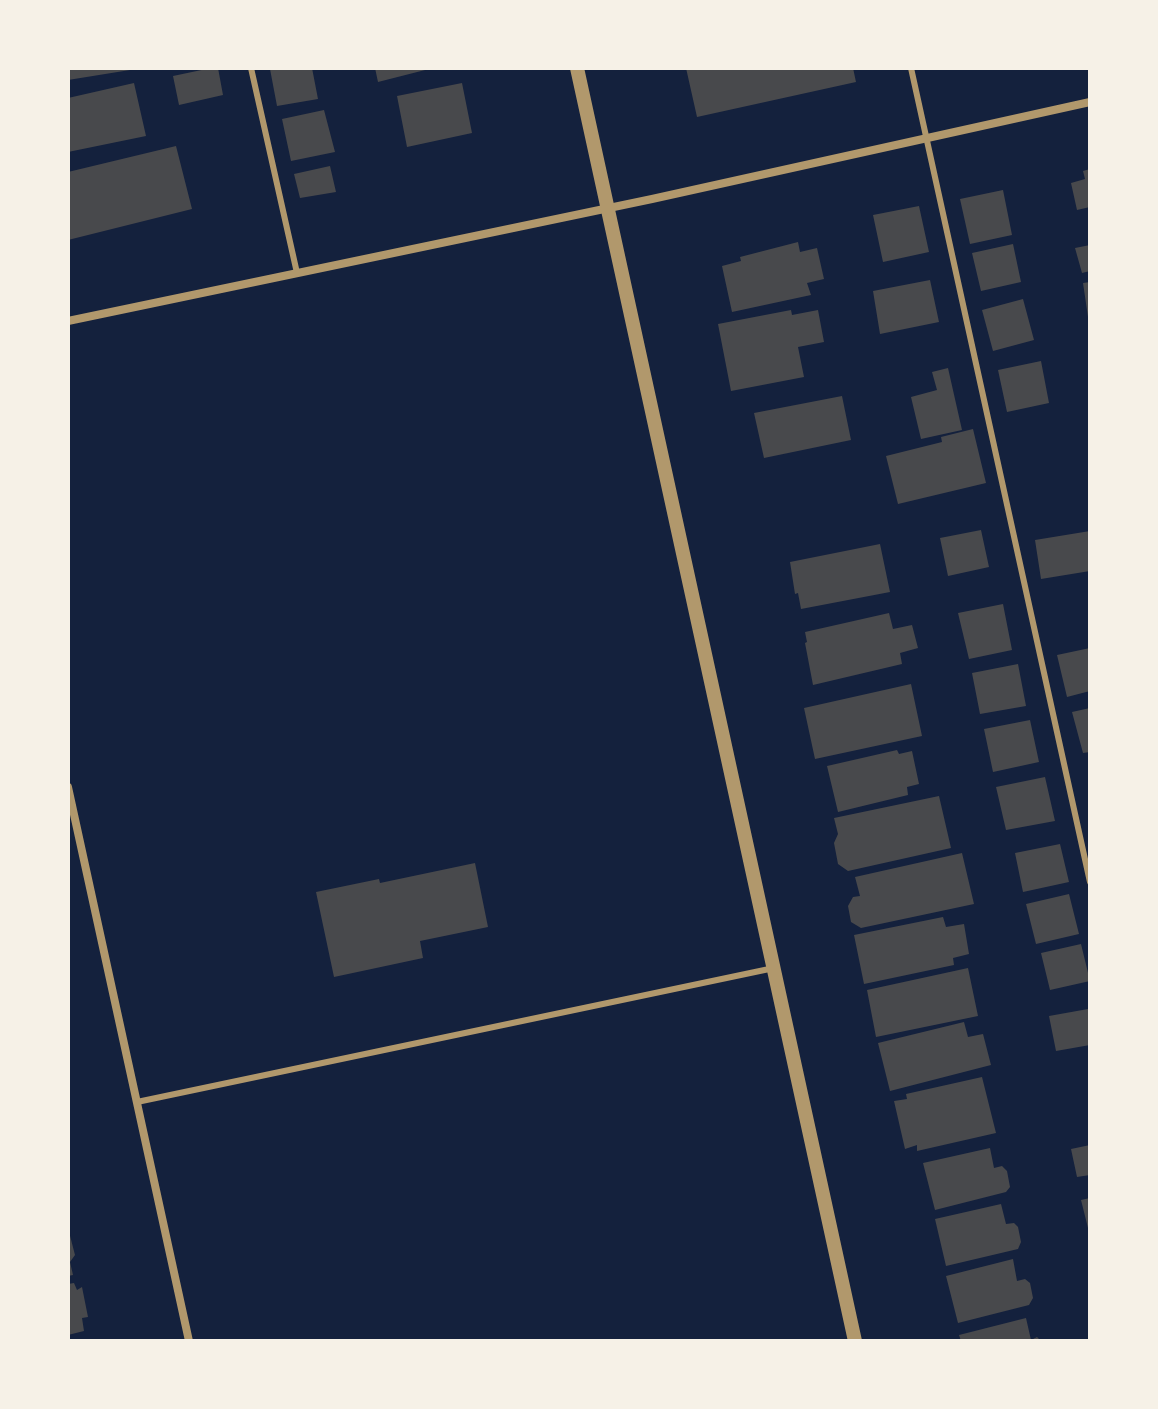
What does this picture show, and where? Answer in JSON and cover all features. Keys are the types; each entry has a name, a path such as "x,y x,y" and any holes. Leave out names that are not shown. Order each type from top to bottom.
{"street":[{"path":"577,68 855,1341"},
{"path":"68,321 607,208 1090,102"},
{"path":"68,787 189,1341"}],"lane":[{"path":"251,68 297,273"},
{"path":"911,68 1090,882"},
{"path":"137,1102 774,968"}],"building":[{"path":"68,68 130,68 130,70 68,80"},
{"path":"218,68 223,95 179,105 173,76"},
{"path":"312,68 318,99 277,106 270,69"},
{"path":"375,68 429,68 429,69 378,82"},
{"path":"686,68 853,68 856,82 697,117"},
{"path":"134,83 146,136 68,152 68,98"},
{"path":"462,83 472,133 407,147 397,96"},
{"path":"324,110 335,152 291,161 282,119"},
{"path":"176,146 192,209 68,240 68,172"},
{"path":"330,166 336,192 300,198 294,174"},
{"path":"1090,169 1090,207 1077,210 1071,183 1085,179 1083,171"},
{"path":"1003,190 1012,235 970,244 960,199"},
{"path":"919,206 929,252 883,262 873,215"},
{"path":"798,242 800,252 817,248 824,279 807,283 811,295 732,312 722,266 741,261 740,257"},
{"path":"1013,244 1021,282 981,291 972,253"},
{"path":"1090,245 1090,271 1082,273 1075,248"},
{"path":"930,280 939,322 880,334 873,291"},
{"path":"1090,282 1090,317 1088,317 1083,283"},
{"path":"1023,299 1034,340 993,351 982,310"},
{"path":"791,310 792,315 818,310 824,342 798,347 804,377 731,391 718,324"},
{"path":"1041,361 1049,403 1007,412 998,370"},
{"path":"948,368 962,430 921,439 911,397 937,390 932,372"},
{"path":"842,396 851,440 764,458 754,413"},
{"path":"973,429 986,483 898,504 886,456 942,442 941,437"},
{"path":"981,530 989,567 948,576 940,538"},
{"path":"1090,531 1090,571 1041,579 1035,540"},
{"path":"880,544 890,592 801,609 798,593 795,594 790,562"},
{"path":"1003,604 1012,650 969,659 958,613"},
{"path":"889,613 893,629 912,625 918,648 900,653 902,664 813,685 805,632"},
{"path":"1090,648 1090,691 1067,697 1057,655"},
{"path":"1018,664 1026,706 980,714 972,673"},
{"path":"911,684 922,736 815,759 804,708"},
{"path":"1090,708 1090,752 1083,753 1072,712"},
{"path":"1030,720 1039,762 993,772 984,729"},
{"path":"897,750 899,754 912,751 919,784 907,787 908,795 838,812 827,766"},
{"path":"1045,777 1055,821 1006,830 996,787"},
{"path":"939,796 951,848 848,871 838,864 834,843 838,834 834,818"},
{"path":"1060,844 1069,882 1023,892 1015,853"},
{"path":"962,853 974,904 861,928 851,922 848,906 853,897 860,896 855,877"},
{"path":"475,863 488,927 420,941 423,958 334,977 316,892 379,879 380,883"},
{"path":"1069,894 1079,934 1036,944 1026,904"},
{"path":"943,917 946,927 964,924 969,954 953,958 954,965 864,984 854,935"},
{"path":"1081,944 1090,981 1050,990 1041,953"},
{"path":"968,968 978,1016 876,1037 867,990"},
{"path":"1088,1009 1090,1045 1056,1051 1049,1016"},
{"path":"964,1022 968,1037 983,1034 991,1065 890,1091 878,1043"},
{"path":"982,1077 996,1133 917,1151 917,1145 905,1149 894,1101 907,1099 906,1094"},
{"path":"1090,1145 1090,1175 1077,1177 1071,1149"},
{"path":"990,1148 994,1168 1002,1166 1007,1171 1010,1187 1006,1192 935,1210 923,1163"},
{"path":"1090,1198 1090,1232 1089,1232 1081,1200"},
{"path":"1001,1204 1006,1224 1014,1223 1018,1227 1021,1242 1018,1249 946,1266 935,1219"},
{"path":"68,1228 75,1255 70,1262 73,1275 68,1276"},
{"path":"1013,1259 1017,1281 1025,1279 1030,1283 1033,1298 1029,1305 958,1323 946,1276"},
{"path":"74,1283 77,1290 82,1287 88,1317 82,1318 84,1331 68,1335 68,1284"},
{"path":"1026,1318 1031,1340 1037,1337 1041,1341 961,1341 959,1335"}]}
